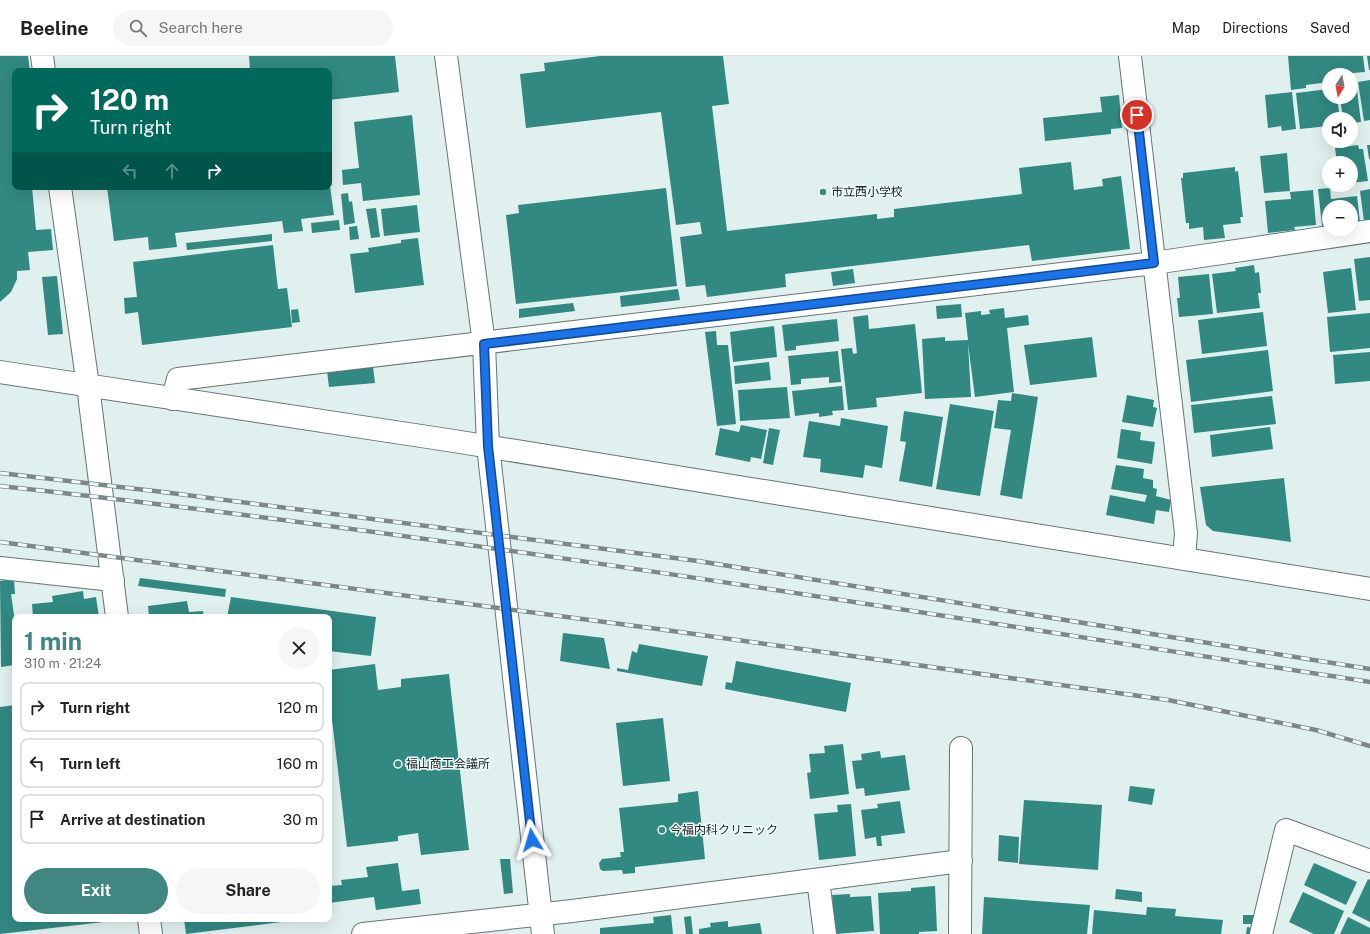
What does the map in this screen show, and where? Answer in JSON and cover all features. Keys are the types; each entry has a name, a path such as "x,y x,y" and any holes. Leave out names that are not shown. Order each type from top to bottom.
{"street":[{"path":"42,56 44,68"},
{"path":"446,56 484,344 488,446 542,924"},
{"path":"1130,56 1186,533 1184,559"},
{"path":"60,190 88,386 116,614"},
{"path":"173,399 178,379 484,344 1154,263 1370,231"},
{"path":"0,372 488,446 1370,589"},
{"path":"0,568 112,580"},
{"path":"960,934 961,748"},
{"path":"1262,934 1286,830 1370,861"},
{"path":"363,934 542,924 818,880 961,861"},
{"path":"818,880 825,934"},
{"path":"149,922 151,934"}],"building":[{"path":"0,56 28,56 30,68 12,68 12,190 32,190 36,230 51,229 53,250 28,252 30,270 17,271 17,279 11,292 0,302"},
{"path":"249,56 395,56 399,92 332,100 332,68 250,68"},
{"path":"600,56 723,56 729,104 712,106 727,231 877,214 877,219 894,217 894,209 1022,194 1019,168 1071,162 1074,190 1103,186 1102,179 1121,176 1130,249 1032,261 1029,245 785,274 786,287 707,297 705,285 686,287 680,237 702,234 700,222 676,225 661,112 526,128 520,74 545,71 544,63"},
{"path":"1288,56 1363,56 1365,72 1358,73 1358,68 1322,68 1322,83 1306,85 1306,88 1291,90"},
{"path":"1367,56 1370,56 1370,70 1369,70"},
{"path":"1370,80 1370,120 1364,121 1358,82"},
{"path":"1322,90 1322,104 1338,104 1339,112 1322,112 1322,127 1300,129 1296,93"},
{"path":"1292,92 1296,129 1282,131 1281,126 1268,128 1265,95"},
{"path":"1119,95 1122,128 1111,129 1111,134 1045,141 1043,118 1102,112 1100,97"},
{"path":"1358,98 1361,122 1358,122 1358,112 1342,112 1341,104 1358,104"},
{"path":"412,115 420,195 363,201 361,183 343,185 342,170 359,168 354,122"},
{"path":"1358,145 1359,149 1363,149 1368,181 1358,182 1358,156 1336,156 1335,148 1358,148"},
{"path":"1367,145 1370,145 1370,159 1369,159"},
{"path":"1287,153 1290,191 1264,193 1260,156"},
{"path":"1235,167 1235,172 1238,171 1243,217 1240,217 1241,223 1223,225 1225,238 1204,240 1203,227 1189,229 1189,223 1186,223 1181,178 1183,178 1183,173"},
{"path":"666,188 677,286 516,304 506,215 519,213 518,205"},
{"path":"1318,189 1322,189 1322,192 1330,192 1331,199 1357,196 1357,200 1322,200 1322,226"},
{"path":"1370,189 1370,220 1364,221 1360,191"},
{"path":"107,190 331,190 334,215 301,219 303,231 284,233 282,221 175,233 177,247 149,250 148,237 114,241"},
{"path":"1313,190 1316,225 1294,227 1295,230 1268,233 1265,201 1291,199 1290,192"},
{"path":"348,193 349,202 352,201 355,223 344,225 341,194"},
{"path":"417,205 420,232 384,236 381,209"},
{"path":"1358,205 1360,222 1358,222"},
{"path":"376,208 380,237 371,238 366,209"},
{"path":"339,220 340,230 312,233 311,223"},
{"path":"357,226 359,239 350,240 349,227"},
{"path":"272,234 272,241 187,250 186,243"},
{"path":"418,238 424,285 355,293 350,254 369,252 368,248 401,243 401,240"},
{"path":"273,245 278,289 287,288 292,327 142,345 138,312 125,314 124,298 137,297 133,262"},
{"path":"1370,257 1370,300 1359,301 1354,259"},
{"path":"1254,265 1255,273 1259,272 1261,293 1258,293 1260,308 1217,313 1212,274 1236,271 1235,268"},
{"path":"1351,268 1356,310 1328,313 1323,272"},
{"path":"853,269 855,283 833,286 831,272"},
{"path":"1209,274 1213,314 1179,317 1177,298 1180,298 1178,277"},
{"path":"57,276 63,334 48,335 42,277"},
{"path":"678,289 680,300 621,307 620,296"},
{"path":"573,303 575,311 519,318 519,309"},
{"path":"961,304 962,317 937,319 936,306"},
{"path":"1004,308 1005,318 1028,315 1029,325 1007,328 1014,392 975,397 968,344 971,397 925,399 922,339 945,337 945,341 968,340 965,313 981,311 981,315 990,314 989,310"},
{"path":"298,309 300,322 292,323 291,310"},
{"path":"1263,312 1267,346 1202,354 1198,320"},
{"path":"1370,313 1370,348 1330,352 1327,317"},
{"path":"868,315 869,329 915,324 922,393 876,398 877,407 848,410 841,349 852,348 853,354 857,353 853,317"},
{"path":"837,319 839,341 796,346 796,350 785,351 782,325"},
{"path":"774,326 777,357 733,362 730,332"},
{"path":"716,331 717,345 728,345 736,424 717,426 705,332"},
{"path":"1092,337 1097,377 1030,385 1024,345"},
{"path":"1268,350 1273,391 1191,402 1186,360"},
{"path":"838,351 841,382 829,383 829,377 801,379 801,384 791,385 788,356"},
{"path":"1370,352 1370,381 1335,384 1333,355"},
{"path":"769,362 771,380 735,384 734,366"},
{"path":"373,366 375,383 329,387 327,371"},
{"path":"842,386 844,410 832,411 833,415 819,417 819,413 795,416 792,391"},
{"path":"787,387 790,418 740,421 738,390"},
{"path":"1012,393 1038,397 1022,499 1000,495 1011,430 994,428 998,400 1011,401"},
{"path":"1127,395 1154,400 1153,407 1157,408 1153,427 1122,422"},
{"path":"1272,396 1276,424 1194,433 1191,405"},
{"path":"950,404 994,411 980,496 936,489"},
{"path":"904,411 943,417 932,487 899,481 906,442 900,441"},
{"path":"841,418 888,426 882,468 865,465 863,478 820,472 821,459 803,457 809,421 840,426"},
{"path":"741,425 767,430 761,459 751,457 750,462 715,455 720,428 739,432"},
{"path":"1270,427 1273,449 1212,457 1210,435"},
{"path":"769,428 780,430 773,465 763,463"},
{"path":"1121,429 1141,432 1140,440 1155,442 1152,464 1117,458"},
{"path":"1116,465 1144,469 1143,478 1153,480 1153,488 1157,489 1156,496 1171,500 1169,512 1156,510 1154,524 1106,515 1110,495 1145,502 1147,495 1111,489"},
{"path":"1284,478 1291,542 1213,531 1206,525 1200,487"},
{"path":"140,578 226,589 225,597 138,586"},
{"path":"14,579 15,594 11,594 14,614 12,614 12,665 1,667 0,581"},
{"path":"83,591 84,599 96,597 99,614 33,614 32,604 53,602 52,596"},
{"path":"231,597 376,617 371,656 332,651 332,614 228,614"},
{"path":"187,601 189,612 203,611 204,614 149,614 148,606"},
{"path":"563,633 604,638 610,669 560,661"},
{"path":"639,644 708,656 702,686 617,671 617,668 628,670 632,651 637,653"},
{"path":"736,661 851,683 846,712 725,689 726,682 732,683"},
{"name":"福山商工会議所","path":"375,664 378,690 401,687 401,679 449,674 469,850 421,855 418,833 398,836 398,841 347,847 332,720 332,670"},
{"path":"12,705 12,922 104,922 0,934 0,707"},
{"path":"663,718 670,781 623,786 616,723"},
{"path":"843,744 849,794 810,799 807,773 811,772 809,754 825,753 824,746"},
{"path":"880,751 881,758 905,755 910,790 865,796 864,788 856,789 852,761 862,760 861,754"},
{"path":"1130,786 1155,789 1152,805 1128,801"},
{"name":"今福内科クリニック","path":"698,791 705,859 635,867 635,873 623,874 622,870 603,871 600,869 599,863 602,859 621,857 620,852 624,852 619,808 678,802 678,794"},
{"path":"1024,800 1102,805 1098,870 1019,864"},
{"path":"900,801 905,833 881,836 882,846 877,846 876,837 865,839 861,810 878,808 877,804"},
{"path":"851,804 856,856 819,860 814,814 838,812 837,805"},
{"path":"999,835 1019,837 1018,863 998,861"},
{"path":"500,859 510,859 513,893 504,894"},
{"path":"398,863 402,891 419,889 421,904 376,910 374,897 332,903 332,886 342,885 341,880 368,877 366,867"},
{"path":"1314,863 1357,882 1346,905 1304,885"},
{"path":"1368,879 1370,880 1370,922 1352,913"},
{"path":"935,886 937,931 919,932 919,934 880,934 878,893 911,891 911,888"},
{"path":"1116,889 1142,892 1142,902 1115,899"},
{"path":"1303,892 1344,911 1334,934 1314,934 1289,922"},
{"path":"850,894 850,897 871,896 874,931 835,934 832,895"},
{"path":"984,897 1090,905 1087,934 982,934"},
{"path":"1147,907 1176,909 1175,916 1223,920 1221,934 1092,934 1094,910 1146,915"},
{"path":"671,915 673,934 600,934 600,928 654,923 653,917"},
{"path":"1243,915 1257,915 1257,924 1243,924"},
{"path":"691,916 693,934 686,934 684,917"},
{"path":"1348,917 1370,928 1370,934 1340,934"},
{"path":"728,921 728,927 760,923 762,934 699,934 699,929 711,927 710,923"},
{"path":"184,922 281,922 186,934"},
{"path":"1247,927 1254,928 1253,934 1246,934"}],"railway":[{"path":"0,473 163,492 698,561 1370,669"},
{"path":"0,486 344,528 686,576 1370,682"},
{"path":"0,542 658,629 1168,700 1316,730 1370,746"}],"place":[{"name":"市立西小学校","path":"823,192"},
{"name":"福山商工会議所","path":"398,764"},
{"name":"今福内科クリニック","path":"662,830"}],"route":[{"path":"532,840 488,446 484,344 1154,263 1137,115"}]}
